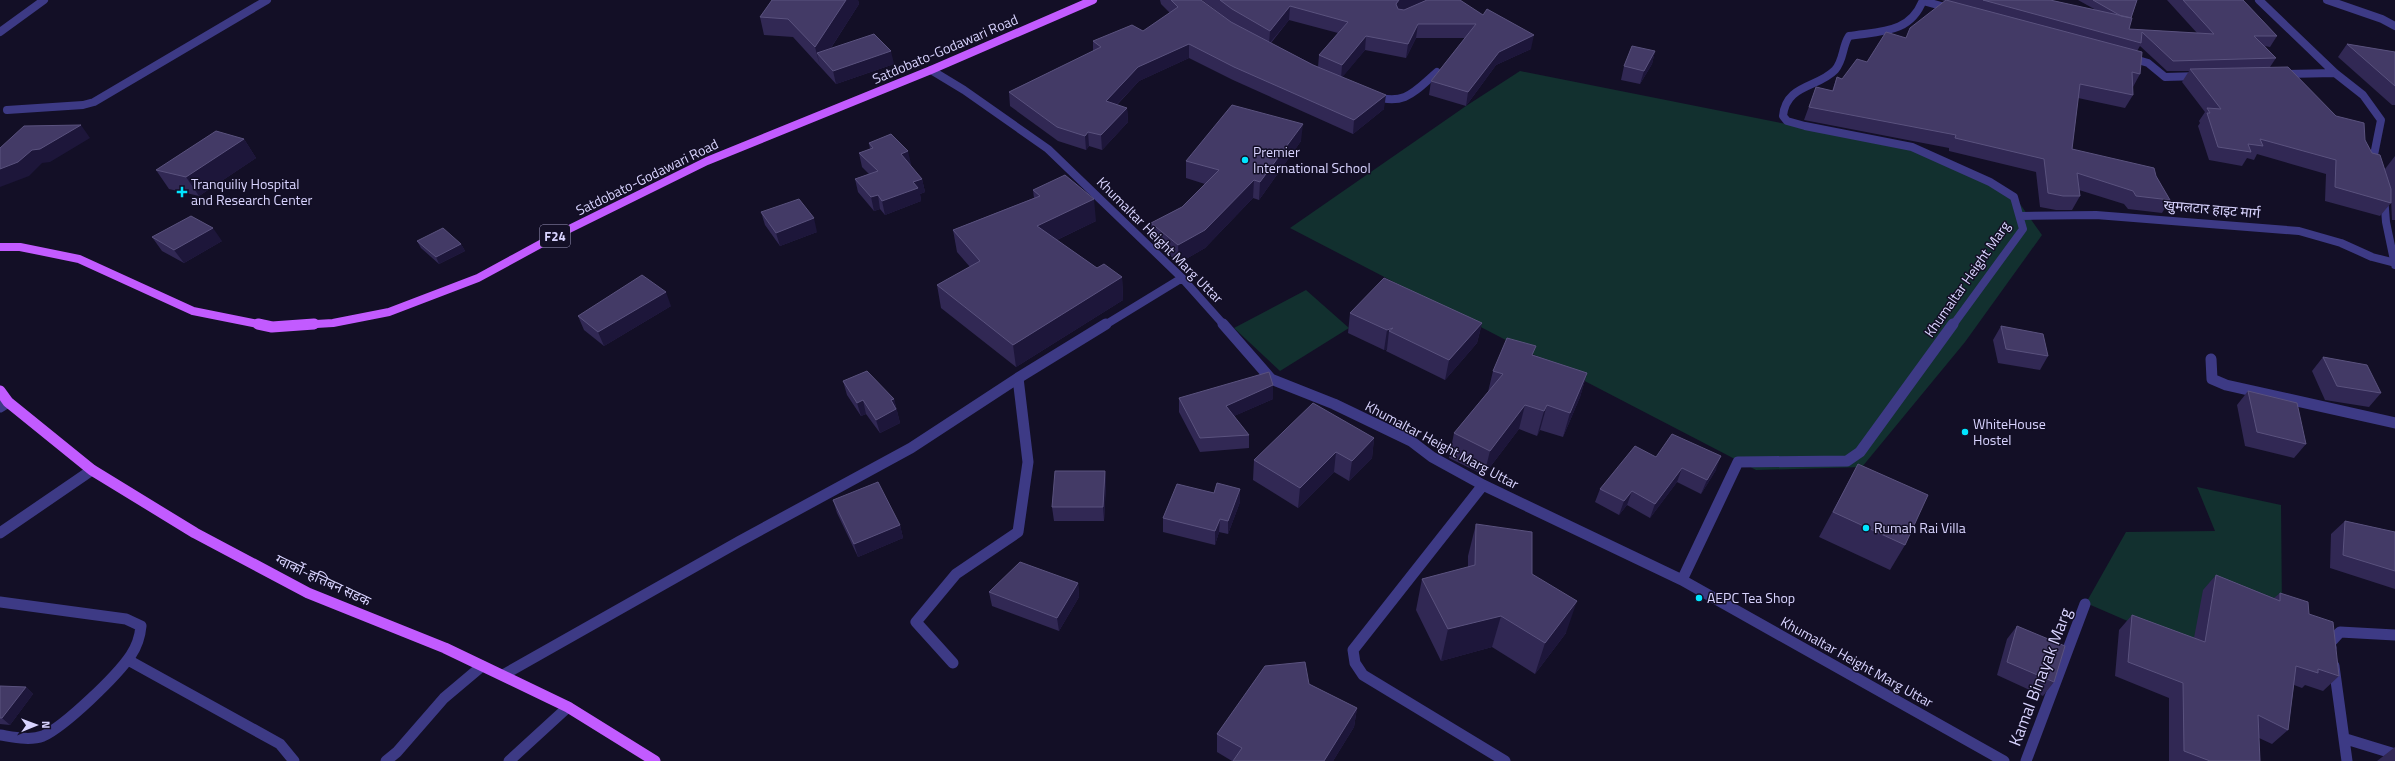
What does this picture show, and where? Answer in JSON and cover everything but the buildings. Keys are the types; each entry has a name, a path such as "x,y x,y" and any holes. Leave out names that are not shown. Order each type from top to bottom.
{"main road":[{"name":"Satdobato-Godawari Road","path":"0,247 20,247 79,258 193,311 258,324 280,326 333,323 389,312 478,278 557,235 706,161 931,70 1093,0"},
{"name":"ग्वार्को-हत्तिबन सडक","path":"0,392 4,405 92,470 195,533 308,593 445,648 568,706 655,761"}],"street":[{"path":"0,32 44,0"},
{"path":"7,110 82,105 94,102 267,0"},
{"path":"1923,0 1961,11"},
{"name":"Khumaltar Height Marg","path":"1682,580 1738,462 1846,461 1860,452 2023,229 2021,216 2014,197 1996,186 1912,147 1805,126 1788,121 1783,116 1784,105 1802,88 1827,76 1837,68 1841,60 1845,41 1849,36 1900,27 1912,21 1920,13 1923,0"},
{"path":"2259,0 2336,73 2363,95 2381,120 2373,160 2377,174"},
{"path":"2327,0 2382,19 2395,26"},
{"path":"2118,54 2148,63 2165,77 2212,76"},
{"name":"Khumaltar Height Marg Uttar","path":"931,70 964,90 1048,149 1182,278 1271,379 1334,404 1411,441 1432,457 1483,485 1682,580 2004,761"},
{"path":"1362,92 1394,102 1406,98 1437,72"},
{"path":"2274,74 2336,73"},
{"path":"2382,188 2391,203 2386,222 2395,264"},
{"name":"खुमलटार हाइट मार्ग","path":"2021,216 2096,215 2151,218 2299,231 2341,243 2372,257 2395,264"},
{"path":"502,675 747,537 911,448 1018,378 1182,278"},
{"path":"2211,359 2212,379 2226,385 2395,423"},
{"path":"953,663 916,622 956,574 1018,532 1028,462 1018,378"},
{"path":"0,533 92,470"},
{"path":"1483,485 1353,650 1355,663 1363,675 1505,761"},
{"path":"0,602 126,619 141,626 141,637 128,660 58,728 42,736 19,738 0,735"},
{"name":"Kamal Binayak Marg","path":"2026,761 2085,604"},
{"path":"2347,761 2346,739 2330,643 2340,632 2395,636"},
{"path":"128,660 280,744 294,761"},
{"path":"386,761 397,752 444,698 482,666"},
{"path":"509,761 568,706"},
{"path":"2346,739 2395,754"}],"green space":[{"path":"1520,71 1781,123 1905,145 2015,197 2042,235 1965,342 1862,467 1756,470 1290,228 1466,106"},
{"path":"1306,290 1349,328 1280,371 1234,328"},
{"path":"2197,487 2281,505 2282,614 2206,655 2086,603 2126,532 2215,531"}],"place":[{"name":"Premier International School","path":"1245,160"},
{"name":"Tranquiliy Hospital and Research Center","path":"182,192"},
{"name":"WhiteHouse Hostel","path":"1965,432"},
{"name":"Rumah Rai Villa","path":"1866,528"},
{"name":"AEPC Tea Shop","path":"1699,598"}]}
